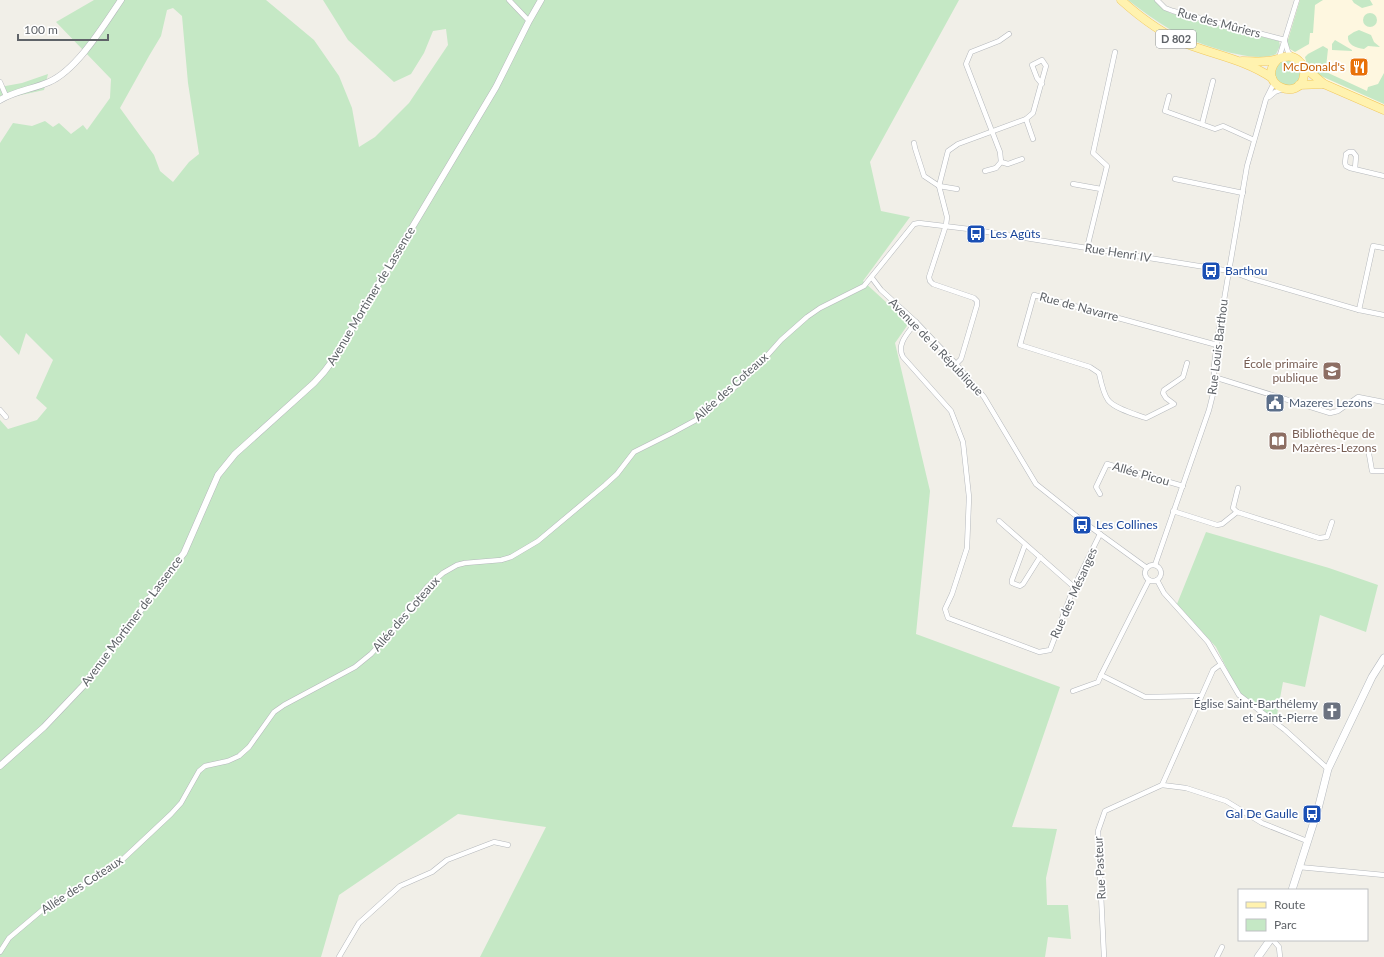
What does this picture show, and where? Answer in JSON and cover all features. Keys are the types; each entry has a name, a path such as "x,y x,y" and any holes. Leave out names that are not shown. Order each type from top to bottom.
{"main road":[{"name":"D 802","path":"1121,0 1151,25 1170,36 1187,44 1240,61 1264,72 1273,80"},
{"path":"1324,84 1299,85 1289,90 1283,89 1273,80 1271,68 1278,59 1292,56 1300,61 1304,68 1324,84 1384,110"},
{"name":"D 802","path":"1240,61 1267,61 1278,59"},
{"path":"1299,85 1304,77 1304,68"},
{"path":"1292,889 1318,809 1328,770 1372,677 1384,658"},
{"path":"1258,957 1270,941"}],"street":[{"path":"0,100 6,96 50,82 70,68 93,40 121,0"},
{"path":"509,0 529,21"},
{"name":"Avenue Mortimer de Lassence","path":"0,766 44,727 83,686 184,553 218,475 235,454 324,372 360,316 496,87 541,0"},
{"name":"Rue des Mûriers","path":"1158,0 1165,8 1173,11 1285,40"},
{"path":"1278,59 1297,0"},
{"path":"985,171 996,168 1001,162 1000,152 966,64 971,52 999,41 1009,34"},
{"path":"1285,40 1286,47 1292,56"},
{"path":"1087,248 1107,166 1093,153 1115,52"},
{"path":"956,364 961,359 978,305 974,298 933,284 929,278 946,226 947,217 939,186 948,151 958,144 1026,119 1033,114 1042,84 1046,66 1042,60 1032,65 1037,78 1042,84"},
{"name":"Rue Louis Barthou","path":"1155,565 1210,410 1214,390 1217,345 1247,166 1266,99 1273,80"},
{"path":"1202,124 1213,81"},
{"path":"0,82 6,96"},
{"path":"1266,99 1275,92 1283,89"},
{"path":"1169,96 1166,111 1215,129 1224,126 1254,140"},
{"path":"1026,119 1033,138"},
{"path":"914,143 924,176 939,186 957,189"},
{"path":"1001,162 1008,164 1022,159"},
{"path":"1355,169 1384,176"},
{"path":"1175,179 1243,193"},
{"path":"1073,184 1101,189"},
{"name":"Rue Henri IV","path":"872,278 878,268 914,224 919,223 1230,271 1249,278 1359,310 1384,315"},
{"path":"1359,310 1373,246 1384,248"},
{"name":"Avenue de la République","path":"872,278 881,290 916,322 956,364 984,397 1036,484 1100,534 1147,568"},
{"name":"Allée des Coteaux","path":"0,952 9,938 47,906 70,894 128,855 181,803 198,771 205,766 228,761 239,756 249,747 274,712 284,705 355,667 371,654 393,630 427,587 443,573 465,563 501,560 511,557 538,540 617,474 634,452 672,434 696,420 757,367 806,317 820,308 864,286 872,278"},
{"name":"Rue de Navarre","path":"1187,363 1183,377 1164,390 1163,393 1166,398 1174,404 1146,418 1122,410 1109,401 1103,389 1099,373 1090,367 1020,345 1034,295 1217,345"},
{"name":"Rue des Mésanges","path":"916,322 901,345 900,351 903,357 951,411 963,442 970,497 967,548 952,594 945,609 948,618 1039,652 1050,650 1074,588 1100,534"},
{"path":"1214,377 1330,413 1338,411 1358,397 1384,402"},
{"path":"0,410 6,417"},
{"path":"1369,454 1372,471 1384,471"},
{"name":"Allée Picou","path":"1100,494 1096,487 1107,464 1183,486"},
{"path":"1238,488 1233,508 1237,512 1319,538 1327,537 1332,522"},
{"path":"1173,511 1217,525 1226,521 1237,512"},
{"path":"999,521 1074,588"},
{"path":"1025,545 1012,583 1020,586 1023,584 1040,557"},
{"path":"1155,565 1159,567 1161,572 1160,577 1157,580 1149,580 1145,575 1147,568 1155,565"},
{"path":"1073,691 1098,682 1149,580"},
{"path":"1157,580 1164,593 1208,642 1239,695 1285,730 1328,770"},
{"path":"1221,664 1213,670 1162,785 1186,788 1226,801 1262,823 1307,841"},
{"path":"1101,675 1145,697 1201,696"},
{"name":"Rue Pasteur","path":"1104,957 1098,831 1102,817 1105,810 1162,785"},
{"path":"339,957 359,923 400,886 432,872 447,860 494,842 508,845"},
{"path":"1299,866 1384,874"},
{"path":"1272,941 1279,947 1280,957"},
{"path":"1217,957 1222,947"}],"shaded area":[{"path":"1297,0 1384,0 1384,110 1324,84 1288,52 1286,37"}],"green space":[{"path":"94,0 266,0 314,40 339,76 352,108 359,147 375,137 409,103 448,45 446,29 433,31 424,53 411,74 394,82 348,40 323,0 959,0 870,162 881,211 910,217 863,281 909,323 895,343 930,491 916,634 1060,687 1012,827 1057,829 1046,878 1047,905 1068,905 1071,939 1048,937 1045,957 480,957 546,827 458,814 339,895 321,957 0,957 0,420 8,429 37,420 47,408 36,398 53,360 26,333 19,355 0,335 0,143 13,123 32,126 45,121 53,127 59,123 71,134 83,125 87,130 110,98 111,79 56,22","holes":["173,8 182,16 188,83 199,154 189,162 173,182 160,171 154,155 120,108 161,36 167,10"]},
{"path":"1128,0 1155,0 1161,7 1170,13 1279,41 1280,46 1276,54 1266,57 1253,57 1223,51 1180,35 1149,16"},
{"path":"1300,0 1323,0 1315,5 1313,33 1310,33 1309,44 1295,52 1290,49 1287,43"},
{"path":"1352,0 1370,0 1373,5 1362,8"},
{"path":"1370,13 1375,15 1377,20 1375,25 1370,27 1365,25 1363,20 1365,15"},
{"path":"1359,30 1371,35 1374,42 1380,47 1368,46 1364,49 1355,47 1351,44 1348,36"},
{"path":"1335,40 1352,51 1332,50 1332,44"},
{"path":"1323,46 1328,49 1326,67 1324,71 1367,91 1368,87 1378,84 1384,73 1384,104 1312,72 1307,65 1305,57"},
{"path":"1288,60 1297,64 1301,73 1297,82 1288,86 1279,82 1275,73 1279,64"},
{"path":"48,74 44,90 12,97 0,103 0,87 22,83"},
{"path":"1206,532 1329,568 1378,585 1366,632 1320,615 1305,687 1283,682 1276,720 1240,695 1216,647 1177,604"}],"place":[{"name":"McDonald's","path":"1359,67"},
{"name":"Les Agûts","path":"976,234"},
{"name":"Barthou","path":"1211,271"},
{"name":"École primaire publique","path":"1332,371"},
{"name":"Mazeres Lezons","path":"1275,403"},
{"name":"Bibliothèque de Mazères-Lezons","path":"1278,441"},
{"name":"Les Collines","path":"1082,525"},
{"name":"Église Saint-Barthélemy et Saint-Pierre","path":"1332,711"},
{"name":"Gal De Gaulle","path":"1312,814"}]}
